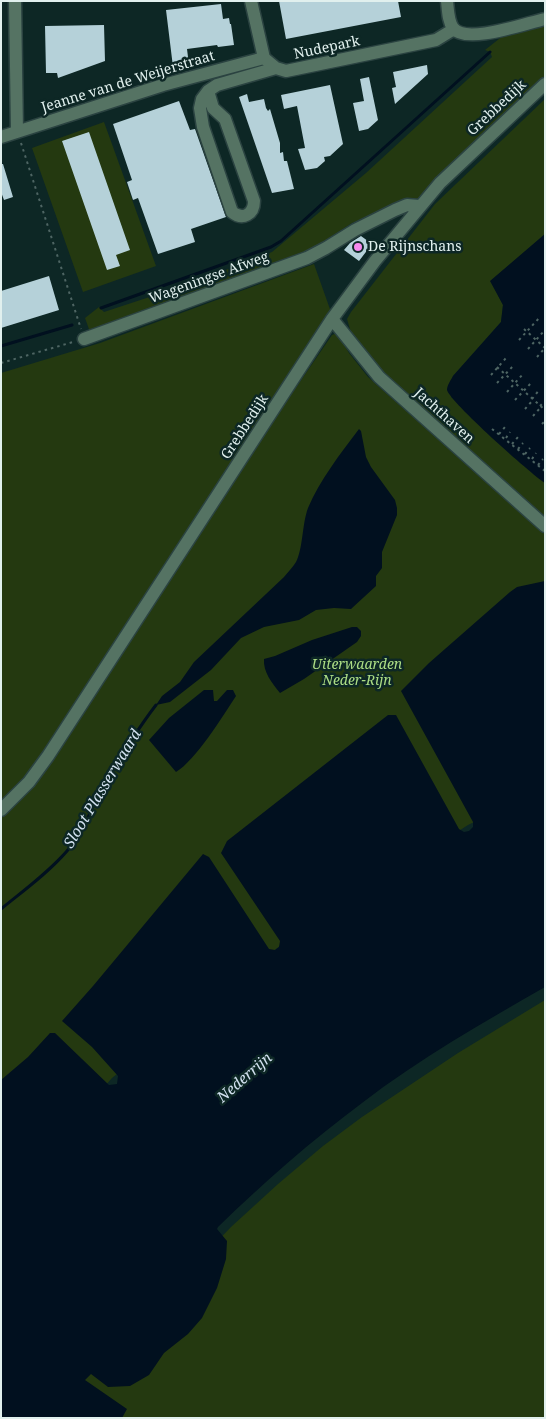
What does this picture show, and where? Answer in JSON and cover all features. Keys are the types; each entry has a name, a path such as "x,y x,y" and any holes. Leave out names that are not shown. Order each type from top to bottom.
{"street":[{"path":"15,1 17,132"},
{"path":"251,1 264,58"},
{"path":"447,1 450,20 454,29 465,35 477,35 545,19"},
{"name":"Nudepark","path":"264,58 276,68 286,71 436,40 454,29"},
{"name":"Jeanne van de Weijerstraat","path":"1,137 163,85 264,58"},
{"path":"208,91 213,108 225,119 254,201 254,208 250,214 244,216 238,216 232,212 203,127 200,108 202,99 208,91 217,85 276,68"},
{"name":"Grebbedijk","path":"1,810 29,782 48,756 332,319 375,261 440,183 545,84"},
{"name":"Wageningse Afweg","path":"84,339 307,258 355,230 395,210 407,205 419,206"},
{"name":"Jachthaven","path":"332,319 378,377 545,526"}],"path":[{"path":"1,363 84,339 17,132"},
{"path":"519,340 540,317"},
{"path":"524,329 545,348 537,357"},
{"path":"528,349 544,331"},
{"path":"491,375 506,358"},
{"path":"497,384 514,365"},
{"path":"497,367 545,410"},
{"path":"507,392 524,374"},
{"path":"515,400 532,382"},
{"path":"525,409 540,390"},
{"path":"533,416 545,401"},
{"path":"542,424 545,421"},
{"path":"499,434 505,427"},
{"path":"492,429 545,471"},
{"path":"505,439 510,432"},
{"path":"512,444 518,437"},
{"path":"518,449 523,443"},
{"path":"524,455 530,448"},
{"path":"531,460 536,454"},
{"path":"538,466 543,459"}],"green space":[{"path":"545,25 545,79 418,200 394,205 352,223 303,255 90,332 85,318 99,307 104,312 192,283 272,252 366,173 492,57 490,52 485,50 504,35"},
{"path":"545,99 545,234 491,281 503,305 501,322 453,376 451,397 545,483 545,521 368,358 353,339 347,319 435,204"},
{"path":"104,122 156,266 83,292 32,148"},
{"path":"314,264 331,312 44,752 25,780 1,803 1,373 100,343"},
{"name":"Uiterwaarden Neder-Rijn","path":"337,333 349,353 368,377 539,529 545,531 545,787 468,825 281,945 112,1078 1,1203 1,817 34,786 273,421 332,335"},
{"path":"545,1000 545,1418 60,1418 86,1377 231,1227 278,1184 323,1146 362,1117 458,1053"}],"water":[{"path":"545,234 545,483 476,422 451,397 447,390 453,376 501,322 503,305 490,281"},
{"path":"359,429 366,457 395,500 397,508 397,515 382,552 382,568 376,576 376,586 351,609 316,610 299,620 264,627 241,638 211,670 170,702 156,705 162,696 180,682 194,662 284,577 296,562 308,508 318,487"},
{"name":"Nederrijn","path":"545,581 545,987 451,1042 406,1071 343,1117 270,1178 218,1227 217,1229 227,1241 226,1259 217,1288 202,1318 188,1334 164,1353 149,1375 130,1386 108,1387 91,1374 85,1380 127,1409 122,1418 1,1418 1,1080 28,1057 50,1033 55,1033 109,1085 117,1084 118,1076 92,1047 62,1021 203,854 209,857 269,949 275,950 279,947 280,941 221,853 227,841 388,715 396,715 459,829 464,832 469,831 473,827 473,822 401,691 429,663 510,592 517,587"},
{"path":"352,627 357,627 361,631 361,636 357,642 304,679 280,693 267,673 264,659"},
{"path":"204,690 213,690 214,701 217,701 227,690 233,690 236,696 200,748 176,772 149,740 169,718"}],"building":[{"path":"279,1 398,1 401,17 286,39"},
{"path":"221,4 223,19 229,18 231,24 234,45 187,49 189,65 173,67 166,10"},
{"path":"104,25 105,61 58,78 57,73 46,73 45,26"},
{"path":"427,65 428,74 395,104 392,88 396,87 393,72"},
{"path":"369,77 378,120 368,129 359,131 353,103 364,101 360,79"},
{"path":"330,85 343,144 330,156 324,157 325,161 317,168 305,170 298,149 305,148 297,106 284,109 281,95"},
{"path":"247,94 249,102 264,99 266,108 268,111 270,109 280,143 280,153 283,152 284,161 287,161 294,189 272,193 239,97"},
{"path":"179,101 190,130 195,129 226,217 191,229 195,242 158,254 138,198 133,200 127,182 132,180 113,124"},
{"path":"89,132 130,250 116,255 120,266 107,270 62,141"},
{"path":"1,164 3,164 13,197 4,200 1,192"},
{"name":"De Rijnschans","path":"361,236 372,244 359,261 344,250 350,243"},
{"path":"49,276 59,310 1,328 1,291"}],"waterway":[{"path":"101,308 271,247 281,241 490,52"},
{"path":"1,346 72,325"},
{"name":"Sloot Plasserwaard","path":"1,909 44,874 73,844 115,766 156,705"}],"place":[{"name":"De Rijnschans","path":"358,247"}]}
